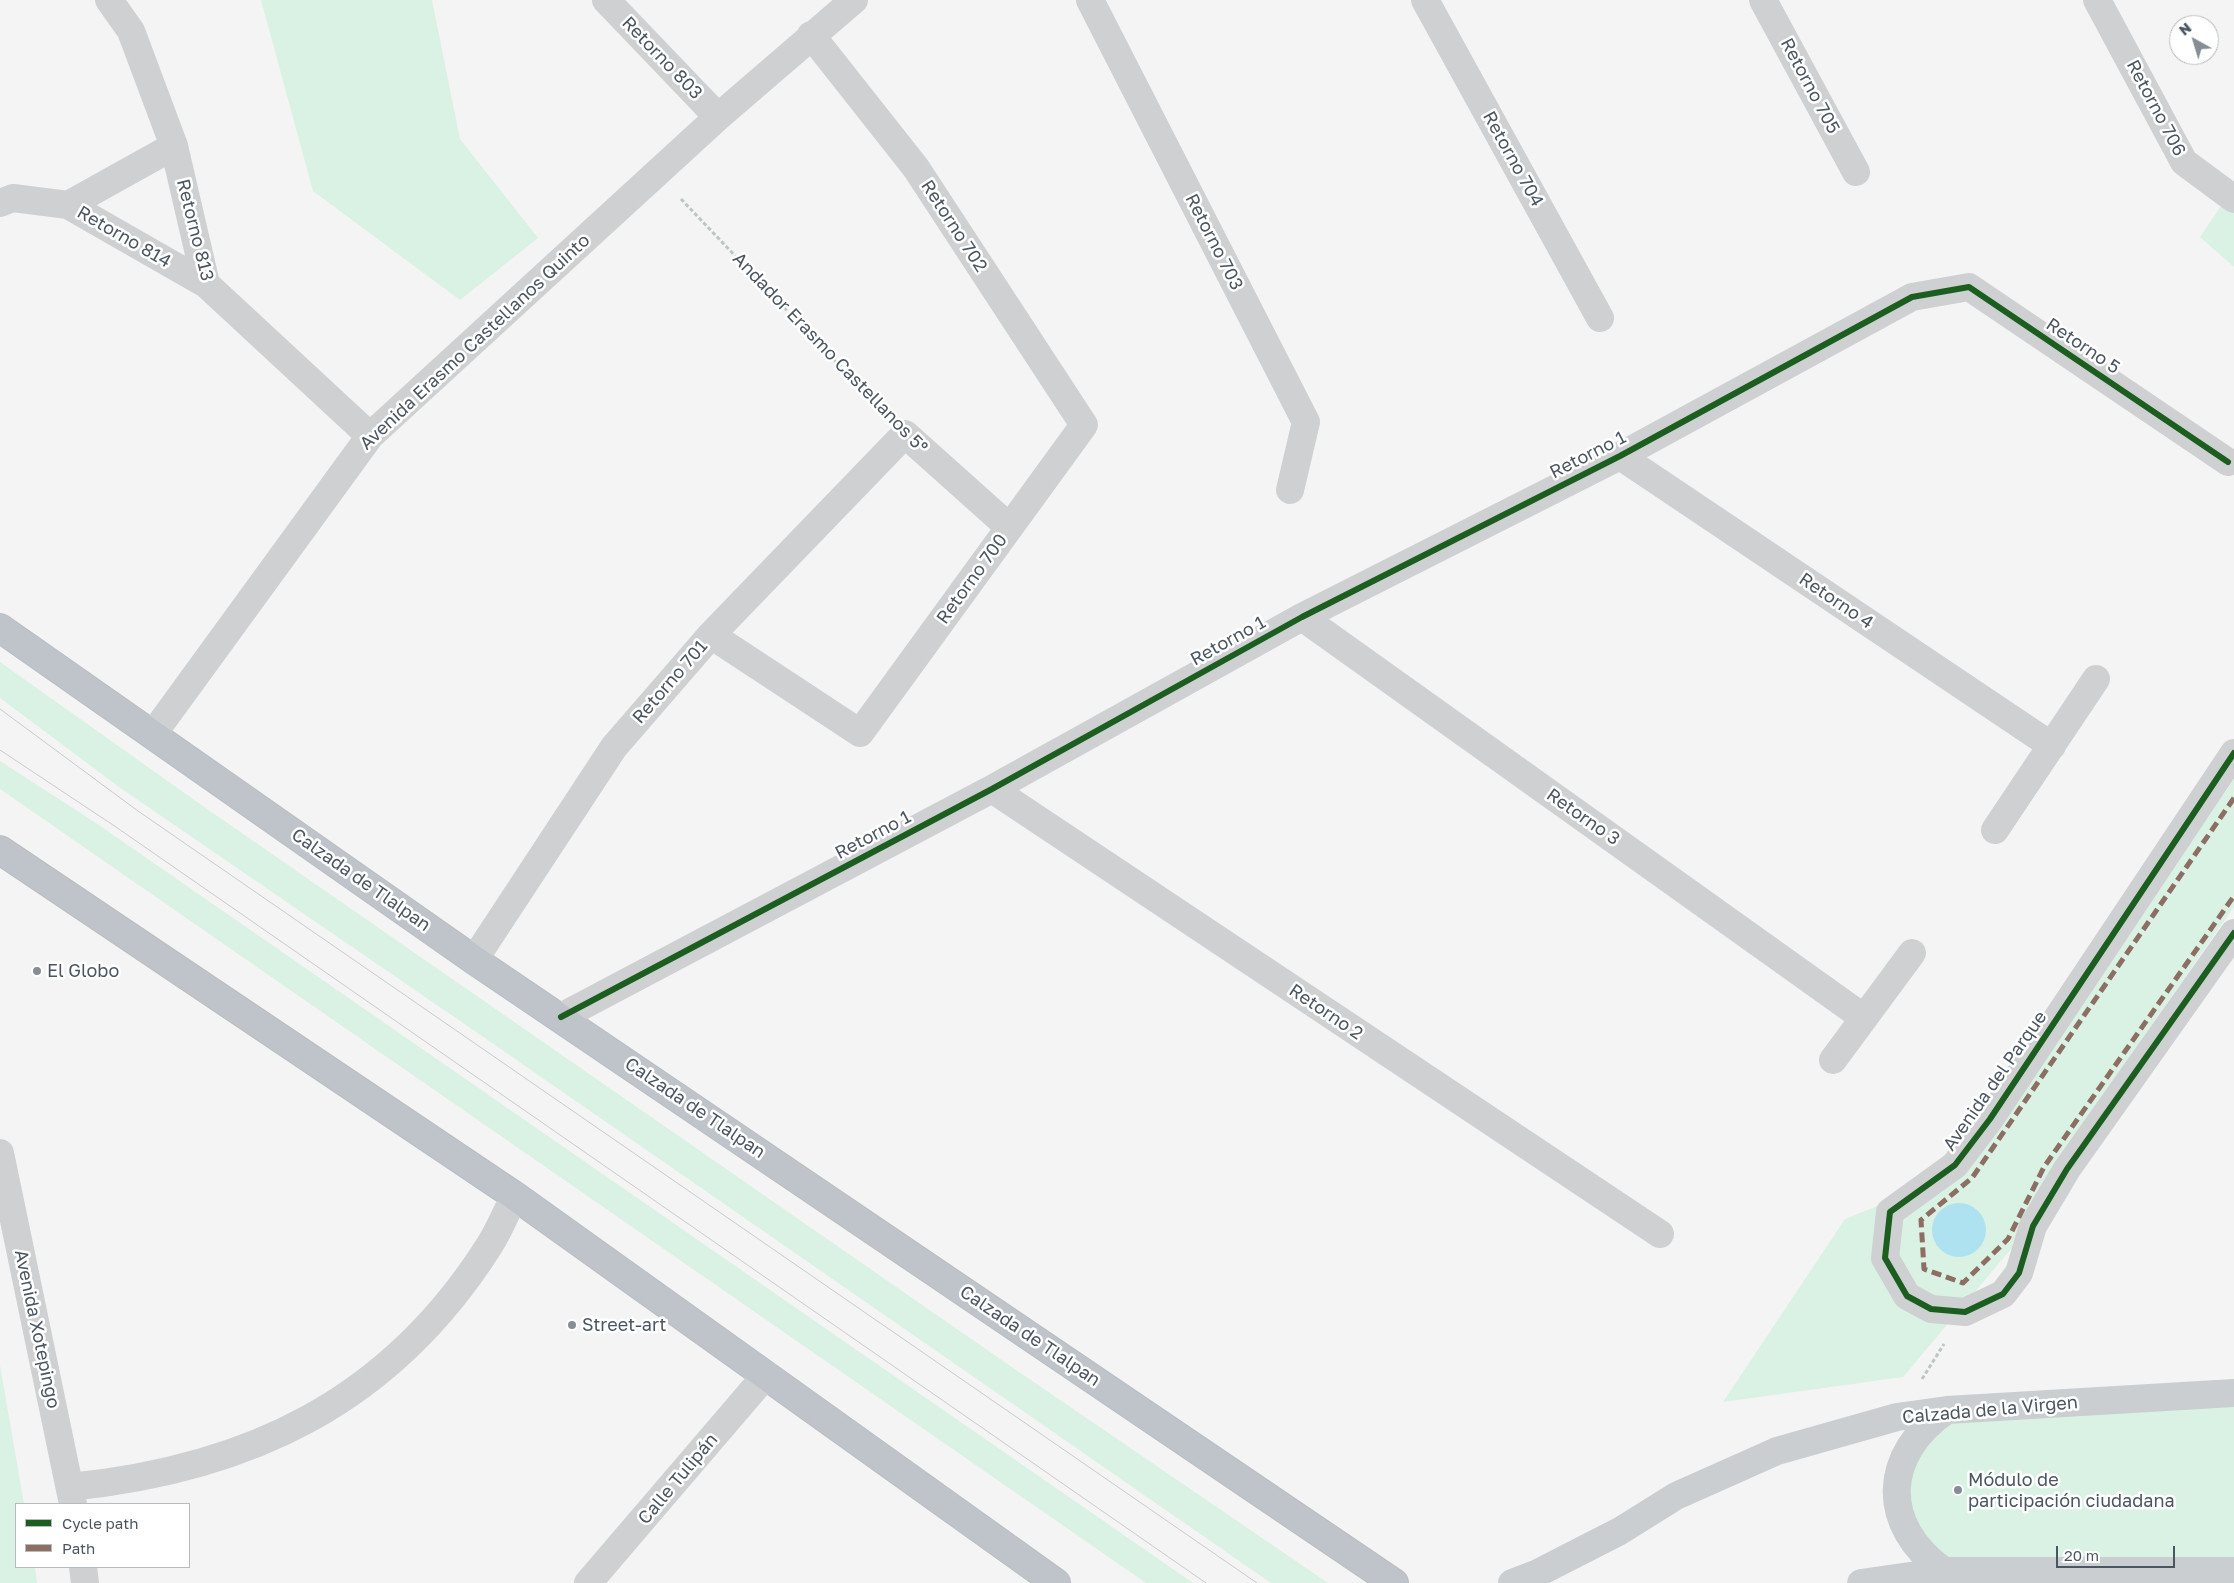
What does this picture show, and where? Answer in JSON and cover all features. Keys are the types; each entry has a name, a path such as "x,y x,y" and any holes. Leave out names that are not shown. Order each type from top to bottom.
{"highway":[{"name":"Calzada de Tlalpan","path":"0,628 474,960 561,1017 1394,1583"},
{"path":"0,850 514,1196 766,1374 1056,1583"}],"main road":[{"name":"Calzada de la Virgen","path":"1512,1583 1538,1573 1620,1531 1676,1496 1777,1451 1897,1417 1947,1410 2234,1393"},
{"path":"1944,1571 1926,1559 1913,1543 1903,1525 1898,1504 1897,1484 1902,1461 1912,1441 1928,1423 1947,1410"},
{"path":"1861,1583 1944,1571 2234,1571"}],"street":[{"name":"Retorno 813","path":"109,0 131,31 174,146 206,284 370,436"},
{"name":"Retorno 803","path":"606,0 718,117"},
{"name":"Avenida Erasmo Castellanos Quinto","path":"153,734 370,436 718,117 854,0"},
{"name":"Retorno 703","path":"1090,0 1306,422 1290,490"},
{"name":"Retorno 704","path":"1425,0 1600,318"},
{"name":"Retorno 705","path":"1763,0 1856,172"},
{"name":"Retorno 706","path":"2097,0 2184,162 2234,199"},
{"name":"Retorno 702","path":"812,35 916,168 1084,425"},
{"name":"Retorno 814","path":"68,205 174,146"},
{"name":"Retorno 814","path":"0,203 14,198 68,205 206,284"},
{"name":"Retorno 5","path":"1912,297 1969,287 2228,462"},
{"name":"Retorno 1","path":"561,1017 992,789 1302,617 1620,456 1912,297"},
{"name":"Retorno 700","path":"711,635 860,733 1084,425"},
{"name":"Andador Erasmo Castellanos 5º","path":"905,434 1010,527"},
{"name":"Retorno 701","path":"474,960 614,747 711,635 905,434"},
{"name":"Retorno 4","path":"1620,456 2052,746"},
{"name":"Retorno 3","path":"1302,617 1864,1018"},
{"path":"1995,830 2096,678"},
{"name":"Avenida del Parque","path":"1965,1312 1930,1309 1906,1296 1885,1258 1890,1212 1955,1166 1990,1119 2234,753"},
{"name":"Retorno 2","path":"992,789 1660,1234"},
{"path":"1965,1312 2003,1294 2018,1273 2033,1226 2067,1169 2234,933"},
{"path":"1833,1060 1912,953"},
{"name":"Avenida Xotepingo","path":"0,1153 71,1496"},
{"path":"71,1496 121,1482 172,1472 256,1445 298,1426 338,1402 383,1370 423,1332 459,1290 490,1245 514,1196"},
{"name":"Calle Tulipán","path":"590,1583 766,1374"},
{"path":"82,1568 85,1583"}],"path":[{"path":"1897,1417 1965,1312"}],"green space":[{"path":"261,0 432,0 460,139 538,238 460,300 313,191"},
{"path":"2234,187 2234,267 2200,237"},
{"path":"0,662 200,804 1003,1361 1328,1583 1271,1583 119,787 0,698"},
{"path":"0,761 96,823 1193,1583 1146,1583 0,789"},
{"path":"2234,779 2234,907 2055,1163 2016,1243 1903,1377 1723,1402 1845,1219 1963,1172"},
{"path":"0,1365 24,1503 15,1503 15,1568 35,1568 37,1583 0,1583"},
{"path":"2234,1403 2234,1561 1944,1571 1897,1484 1947,1411"}],"water":[{"path":"1959,1203 1969,1205 1978,1211 1984,1220 1986,1230 1984,1240 1978,1249 1969,1255 1959,1257 1949,1255 1940,1249 1934,1240 1932,1230 1934,1220 1940,1211 1949,1205"}],"tram line":[{"path":"0,709 138,811 1257,1583"},
{"path":"0,750 116,827 1206,1583"}],"marked path":[{"path":"2234,798 1972,1178 1921,1220 1924,1269 1963,1283 2008,1239 2044,1167 2234,896"}],"cycle path":[{"path":"561,1017 992,789 1302,617 1620,456 1912,297 1969,287 2228,462"},
{"path":"2234,753 1990,1119 1955,1165 1890,1212 1885,1258 1907,1296 1931,1309 1965,1312 2003,1294 2019,1273 2033,1226 2067,1169 2234,933"}],"place":[{"name":"El Globo","path":"37,971"},
{"name":"Street-art","path":"572,1325"},
{"name":"Módulo de participación ciudadana","path":"1958,1490"}]}
